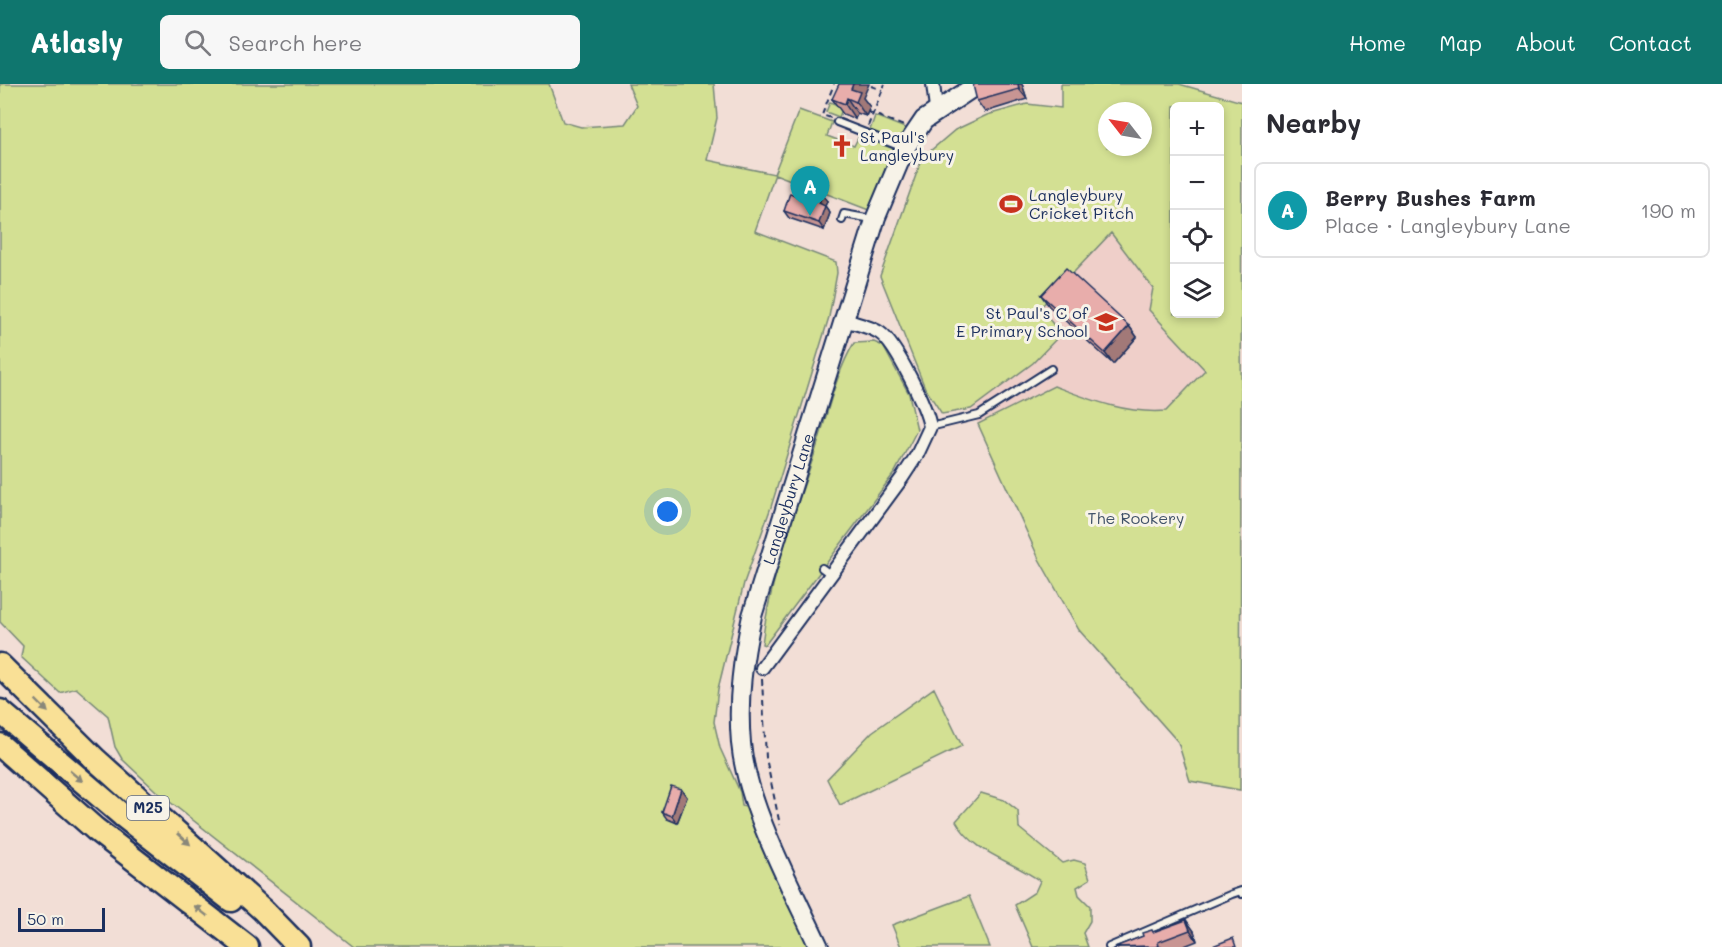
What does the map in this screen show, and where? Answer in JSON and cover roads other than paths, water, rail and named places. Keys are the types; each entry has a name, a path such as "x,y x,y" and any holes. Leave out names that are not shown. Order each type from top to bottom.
{"highway":[{"name":"M25","path":"0,665 120,782 263,910 297,947"},
{"name":"M25","path":"0,711 122,815 297,947"},
{"path":"0,745 95,829 247,947"},
{"path":"0,765 95,829"}],"street":[{"path":"933,84 936,109"},
{"name":"Langleybury Lane","path":"819,947 760,818 741,744 742,661 752,616 875,220 905,148 924,120 936,109 978,84"},
{"path":"762,668 826,571 912,462 930,428 916,391 882,334 845,320"}],"lane":[{"path":"837,122 905,148"},
{"path":"842,220 844,214 875,220"},
{"path":"930,428 979,415 1000,404 1051,369"},
{"path":"1108,947 1242,892"}],"place":[{"name":"St Paul's Langleybury","path":"842,146"},
{"name":"Langleybury Cricket Pitch","path":"1011,204"},
{"name":"Berry Bushes Farm","path":"810,216"},
{"name":"St Paul's C of E Primary School","path":"1106,322"}],"park label":[{"name":"The Rookery","path":"1136,518"}]}
